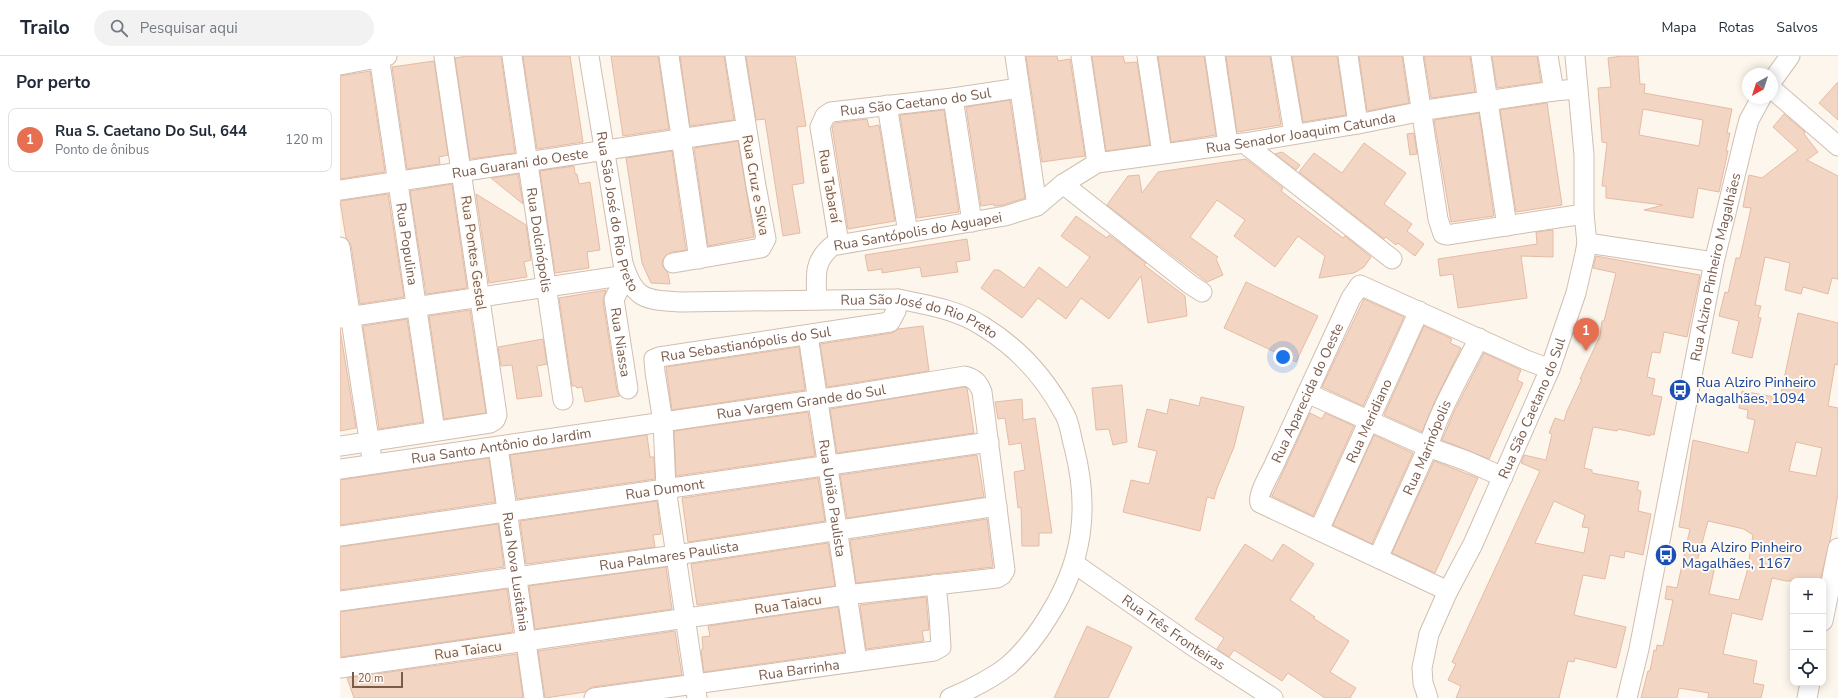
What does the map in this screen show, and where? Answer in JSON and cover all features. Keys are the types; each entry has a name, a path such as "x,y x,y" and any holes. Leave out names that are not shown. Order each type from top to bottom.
{"street":[{"path":"340,65 381,56"},
{"name":"Rua Populina","path":"381,56 435,431"},
{"name":"Rua Pontes Gestal","path":"444,56 481,297 497,415 495,420 490,423"},
{"name":"Rua Dolcinópolis","path":"512,56 563,400"},
{"name":"Rua São José do Rio Preto","path":"589,56 603,150 627,275 633,288 649,299 661,301 898,299 954,312 983,326 1001,338 1029,363 1049,388 1066,416 1078,464 1082,488 1081,531 1075,564 1059,600 1042,628 1022,652 1007,666 967,691 950,698"},
{"path":"668,56 682,138 699,259"},
{"name":"Rua Cruz e Silva","path":"674,263 761,248 765,244 766,239 746,129 735,56"},
{"path":"1081,56 1097,163"},
{"path":"1147,56 1162,153"},
{"path":"1215,56 1236,143 1392,259"},
{"path":"1281,56 1294,133"},
{"path":"1348,56 1358,124"},
{"path":"1414,56 1441,232 1447,235 1584,214"},
{"path":"1481,56 1507,226"},
{"path":"1548,56 1554,91"},
{"name":"Rua São Caetano do Sul","path":"1428,698 1423,684 1422,668 1429,634 1448,591 1473,544 1550,369 1576,293 1586,244 1584,214 1584,155 1575,56"},
{"path":"1778,73 1790,56"},
{"path":"1014,57 1037,206"},
{"name":"Rua São Caetano do Sul","path":"820,127 825,116 831,112 953,98 1019,88"},
{"name":"Rua Senador Joaquim Catunda","path":"1037,206 1063,184 1097,163 1162,153 1194,150 1358,124 1422,112 1554,91 1577,89"},
{"path":"1778,94 1838,146"},
{"path":"953,98 972,222"},
{"name":"Rua Alziro Pinheiro Magalhães","path":"1627,698 1639,649 1714,262 1746,131 1758,104"},
{"path":"887,105 908,233"},
{"name":"Rua Tabaraí","path":"820,127 839,244"},
{"name":"Rua Guarani do Oeste","path":"340,190 746,129"},
{"path":"1063,184 1191,286 1202,292"},
{"name":"Rua Santópolis do Aguapei","path":"817,300 816,272 819,260 832,246 1005,216 1037,206"},
{"path":"1586,244 1714,262"},
{"path":"340,247 345,317 370,441 373,464"},
{"path":"345,317 627,275"},
{"name":"Rua Niassa","path":"627,275 614,299 628,390"},
{"name":"Rua Aparecida do Oeste","path":"1448,591 1259,502 1259,499 1307,393 1358,286 1362,286 1526,360 1550,369"},
{"name":"Rua Sebastianópolis do Sul","path":"697,691 666,488 663,422 653,363 655,358 890,322 896,311 898,299"},
{"name":"Rua Meridiano","path":"1319,530 1419,311"},
{"name":"Rua União Paulista","path":"808,335 856,661"},
{"name":"Rua Marinópolis","path":"1378,558 1428,448 1445,404 1479,338"},
{"name":"Rua Taiacu","path":"340,668 846,595 997,578 1004,573 982,392 978,382 973,378 965,376 940,382"},
{"name":"Rua Vargem Grande do Sul","path":"663,422 940,382"},
{"path":"1307,393 1428,448 1467,461 1503,477"},
{"name":"Rua Santo Antônio do Jardim","path":"340,469 663,422"},
{"name":"Rua Santo Antônio do Jardim","path":"340,446 490,423"},
{"name":"Rua Dumont","path":"340,536 989,442"},
{"name":"Rua Nova Lusitânia","path":"498,446 506,512 534,698"},
{"name":"Rua Palmares Paulista","path":"340,601 676,555 997,506"},
{"path":"1824,614 1838,548"},
{"name":"Rua Três Fronteiras","path":"1075,564 1192,645 1274,698"},
{"name":"Rua Barrinha","path":"594,698 697,691 856,661 939,649 941,637 936,584"},
{"path":"1807,698 1809,686"}],"building":[{"path":"467,56 501,56 515,153 470,159 455,58"},
{"path":"523,56 570,56 583,142 537,149"},
{"path":"611,56 658,56 669,129 623,136"},
{"path":"680,56 724,56 734,120 690,126"},
{"path":"746,56 795,56 806,126 797,127 804,183 792,185 800,233 783,236 765,119 756,120"},
{"path":"1026,56 1057,56 1058,61 1070,59 1085,156 1042,162"},
{"path":"1092,56 1123,56 1125,63 1137,62 1150,145 1106,151"},
{"path":"1158,56 1204,56 1216,135 1171,142"},
{"path":"1226,56 1270,56 1281,125 1237,132"},
{"path":"1292,56 1337,56 1346,115 1303,122"},
{"path":"1359,56 1402,56 1409,103 1367,111"},
{"path":"1424,56 1470,56 1475,92 1431,98"},
{"path":"1492,56 1537,56 1541,82 1497,88"},
{"path":"1638,56 1640,84 1645,84 1644,93 1732,109 1727,133 1730,133 1726,151 1728,151 1719,192 1698,188 1693,218 1644,210 1663,205 1606,198 1606,186 1602,186 1607,143 1602,142 1598,88 1611,87 1608,58","holes":["1643,109 1703,120 1699,146 1639,135"]},
{"path":"434,61 448,155 439,157 440,164 407,169 392,67"},
{"path":"370,71 385,172 340,179 340,76"},
{"path":"1838,82 1838,120 1819,103"},
{"path":"1010,100 1025,198 1003,205 994,206 994,204 981,206 966,107"},
{"path":"1547,103 1562,205 1516,212 1500,110"},
{"path":"944,110 959,212 917,218 900,115"},
{"path":"1479,113 1494,216 1451,222 1434,120"},
{"path":"1784,114 1805,132 1804,134 1818,152 1807,160 1838,176 1838,279 1832,278 1828,294 1803,287 1801,294 1785,290 1790,263 1765,257 1755,305 1761,306 1758,317 1761,318 1752,358 1732,353 1739,321 1719,316 1725,292 1728,293 1736,258 1740,258 1751,208 1743,207 1749,175 1762,178 1798,150 1773,127"},
{"path":"867,119 869,127 879,125 895,221 848,229 832,127 835,123"},
{"path":"1414,133 1417,154 1410,155 1407,134"},
{"path":"738,141 754,237 708,246 694,148"},
{"path":"1364,143 1406,173 1384,204 1412,224 1407,231 1424,244 1415,256 1398,243 1396,245 1386,237 1384,239 1299,172 1314,153 1342,173"},
{"path":"672,151 686,250 671,252 663,259 662,265 668,273 670,284 651,283 642,263 626,158"},
{"path":"1282,152 1300,165 1296,170 1275,154"},
{"path":"1246,159 1283,188 1281,191 1343,238 1345,236 1371,257 1364,267 1354,273 1319,278 1325,256 1298,236 1275,267 1234,236 1245,220 1217,200 1190,237 1218,257 1216,259 1223,275 1207,282 1107,205 1128,176 1139,175 1142,193 1158,172"},
{"path":"574,166 579,184 590,182 600,250 587,252 589,268 555,273 540,171"},
{"path":"518,174 523,204 491,178"},
{"path":"452,184 467,288 426,294 410,191"},
{"path":"388,194 404,297 360,304 351,245 346,238 340,201"},
{"path":"476,194 526,225 531,260 524,262 527,277 489,283"},
{"path":"1076,216 1107,238 1109,235 1146,263 1144,265 1185,296 1187,316 1148,323 1141,276 1109,319 1081,298 1066,319 1038,298 1022,318 981,288 994,270 999,270 1024,288 1039,267 1067,288 1090,257 1061,236"},
{"path":"1553,230 1553,257 1521,256 1527,298 1458,308 1453,274 1440,276 1438,259 1537,244 1536,232"},
{"path":"967,239 970,260 956,262 958,272 922,277 920,267 882,273 882,269 868,271 865,255"},
{"path":"1596,256 1700,275 1687,337 1664,332 1660,353 1652,352 1647,377 1655,379 1652,395 1662,397 1654,435 1651,434 1650,436 1618,429 1617,431 1593,427 1584,468 1592,470 1592,473 1639,482 1637,490 1641,491 1638,511 1651,514 1643,555 1625,551 1624,558 1610,555 1605,579 1583,575 1574,615 1626,627 1616,668 1575,658 1574,662 1568,661 1559,698 1456,698 1461,686 1448,680 1456,664 1452,662 1540,471 1521,463 1524,455 1546,460 1552,434 1549,433 1555,418 1564,421 1582,379 1580,379 1600,336 1602,321 1604,321 1616,273 1593,268","holes":["1554,501 1585,515 1582,527 1589,528 1584,553 1535,543"]},
{"path":"1246,282 1318,316 1296,362 1224,328"},
{"path":"606,290 603,301 617,391 620,396 585,402 582,387 577,388 576,386 572,386 559,298"},
{"path":"1364,299 1404,317 1363,406 1322,387"},
{"path":"470,310 486,413 444,419 429,316"},
{"path":"1798,313 1838,323 1838,365 1835,364 1828,406 1838,408 1838,493 1830,541 1821,578 1790,578 1790,581 1786,581 1772,578 1762,620 1732,613 1723,654 1757,661 1753,683 1764,685 1761,698 1708,698 1709,693 1679,688 1677,698 1641,698 1648,671 1650,671 1654,650 1656,651 1657,645 1663,646 1673,600 1665,599 1667,586 1677,588 1690,529 1679,527 1693,440 1748,453 1755,420 1747,418 1748,410 1739,408 1742,391 1780,398","holes":["1796,442 1822,448 1816,476 1789,471","1708,521 1744,529 1753,535 1747,572 1739,600 1709,594 1715,566 1697,562"]},
{"path":"407,319 423,422 379,429 363,326"},
{"path":"923,326 929,371 827,387 820,344 892,333 898,329"},
{"path":"1424,326 1452,339 1450,343 1461,348 1435,401 1422,432 1384,415"},
{"path":"340,329 356,428 340,431"},
{"path":"543,339 547,364 537,366 542,396 517,399 512,365 501,366 498,347"},
{"path":"799,347 805,390 672,410 666,367"},
{"path":"1484,353 1521,370 1517,380 1523,383 1489,459 1442,440 1455,410"},
{"path":"1122,385 1127,442 1113,445 1109,429 1096,430 1092,388"},
{"path":"964,387 967,388 974,433 837,453 830,409"},
{"path":"1201,397 1244,407 1234,447 1214,499 1207,497 1200,531 1123,512 1131,480 1149,484 1157,451 1138,447 1147,409 1167,414 1170,399 1199,406"},
{"path":"1022,399 1023,420 1035,418 1052,533 1039,533 1039,546 1022,546 1021,507 1018,508 1014,472 1025,470 1021,443 1009,445 1005,418 998,419 995,402"},
{"path":"808,412 815,456 676,476 674,431"},
{"path":"1310,413 1322,419 1325,413 1354,426 1313,516 1272,496"},
{"path":"647,435 650,457 654,457 655,479 517,499 510,455"},
{"path":"1374,435 1413,453 1372,544 1333,525"},
{"path":"977,455 984,497 847,518 840,475"},
{"path":"489,458 495,502 340,525 340,480"},
{"path":"1434,461 1478,478 1435,573 1392,553"},
{"path":"818,478 825,521 688,542 682,498"},
{"path":"657,501 661,534 653,535 655,547 526,564 520,521"},
{"path":"987,519 993,567 856,583 850,540"},
{"path":"498,524 504,567 340,590 340,547"},
{"path":"828,543 835,586 697,605 691,564"},
{"path":"1245,544 1272,561 1283,544 1314,564 1290,600 1315,617 1313,618 1349,641 1330,672 1356,688 1350,698 1325,698 1288,673 1282,681 1234,650 1229,657 1217,649 1224,638 1195,619"},
{"path":"666,567 672,609 535,629 529,586"},
{"path":"507,589 513,632 341,657 340,612"},
{"path":"926,597 929,630 922,631 924,641 866,649 860,605"},
{"path":"838,607 845,652 704,672 701,650 703,649 702,637 710,636 708,626"},
{"path":"1087,626 1132,647 1108,698 1054,698"},
{"path":"675,631 682,675 592,687 585,692 545,698 538,651"},
{"path":"517,654 523,698 354,698 347,678"}],"place":[{"name":"Rua S. Caetano Do Sul, 644","path":"1586,351"},
{"name":"Rua Alziro Pinheiro Magalhães, 1094","path":"1680,390"},
{"name":"Rua Alziro Pinheiro Magalhães, 1167","path":"1666,555"}]}
